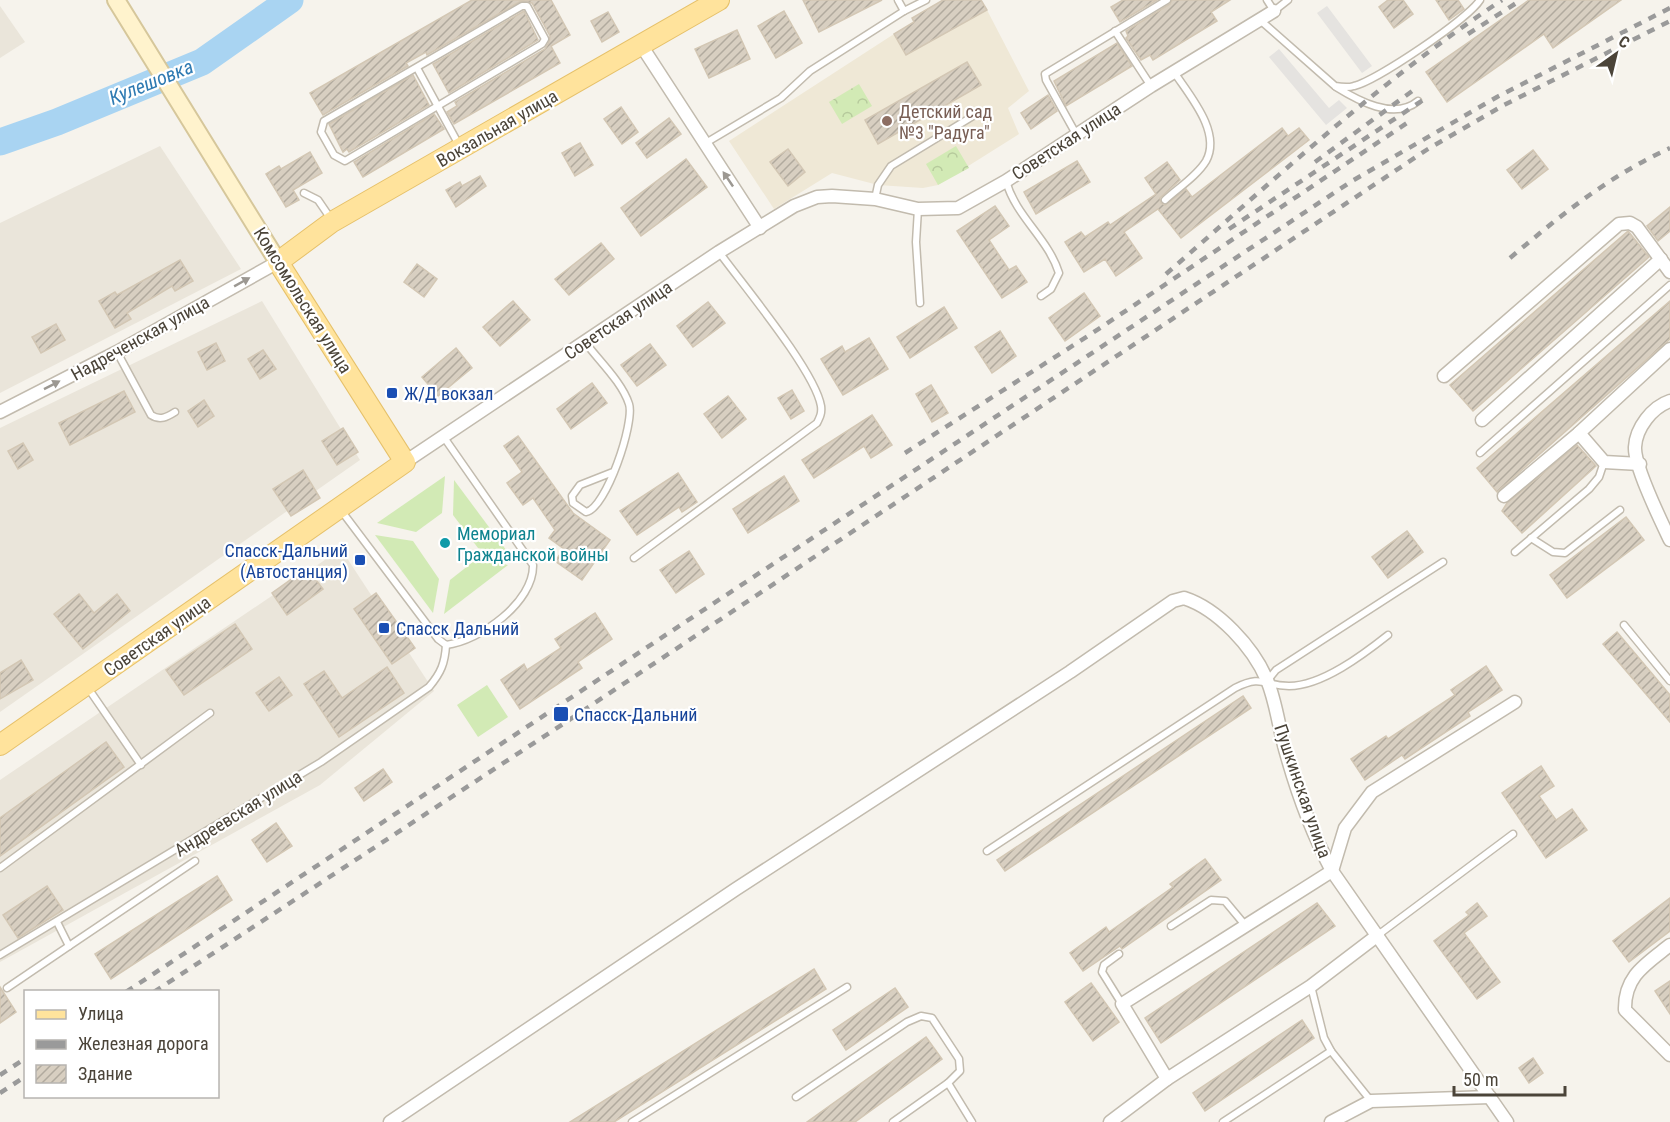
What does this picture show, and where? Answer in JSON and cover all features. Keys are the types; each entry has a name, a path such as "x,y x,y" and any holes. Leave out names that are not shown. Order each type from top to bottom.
{"main road":[{"name":"Вокзальная улица","path":"278,262 332,222 719,0"},
{"name":"Комсомольская улица","path":"120,7 405,462"},
{"name":"Советская улица","path":"0,745 405,462"}],"street":[{"name":"Советская улица","path":"405,462 719,252 794,206 817,197 875,199 918,209 958,208 1006,181 1174,71 1259,19 1270,5"},
{"path":"641,45 760,228"},
{"path":"1444,376 1619,224 1630,223 1637,227 1670,272"},
{"path":"1482,420 1660,260"},
{"name":"Надреченская улица","path":"0,412 117,352 278,262"},
{"path":"1504,496 1580,433 1670,349"},
{"path":"1670,401 1662,404 1643,423 1635,448 1648,491 1670,540"},
{"path":"1580,433 1604,462 1640,464"},
{"name":"Пушкинская улица","path":"390,1122 735,889 1070,672 1173,601 1184,598 1210,612 1241,640 1267,681 1287,756 1316,840 1332,871 1507,1122"},
{"path":"1167,1079 1122,1004 1332,871 1346,828 1372,792 1515,702"},
{"path":"1110,1122 1167,1079 1311,986 1378,935"},
{"path":"1670,945 1633,977 1624,996 1625,1010 1661,1049 1670,1055"},
{"path":"1331,1122 1371,1101 1490,1097"}],"lane":[{"path":"898,0 904,11"},
{"path":"704,144 781,98 810,71 904,11 926,0"},
{"path":"1077,135 1046,80 1046,74 1167,0"},
{"path":"1270,5 1288,0"},
{"path":"1335,86 1349,87 1364,82 1466,17 1480,0"},
{"path":"522,6 527,6 545,39 542,44 345,161 334,155 321,132 324,121 417,68 522,6"},
{"path":"1259,19 1335,86 1362,103 1389,108 1412,106 1418,102"},
{"path":"1115,31 1151,86"},
{"path":"417,68 460,148"},
{"path":"1165,200 1205,163 1210,152 1210,139 1201,113 1174,71"},
{"path":"875,199 878,185 891,165 978,113"},
{"path":"1006,181 1010,197 1029,226 1049,248 1059,273 1051,288 1041,296"},
{"path":"304,193 318,200 332,222"},
{"path":"918,209 916,242 920,303"},
{"path":"634,558 817,423 821,414 821,404 795,356 719,252"},
{"path":"1480,453 1670,285"},
{"path":"585,342 623,394 631,410 627,432 613,472 598,505 592,511 578,509 573,503 572,496 580,485 613,472"},
{"path":"117,352 151,415 156,418 165,418 176,412"},
{"path":"340,509 438,639 446,645 456,644 472,636 510,611 523,599 533,576 533,565 443,436"},
{"path":"1515,552 1589,489 1599,477 1604,462"},
{"path":"1531,538 1554,552 1564,553 1620,510"},
{"path":"1267,681 1276,670 1443,562"},
{"path":"1624,625 1670,681"},
{"path":"987,851 1235,688 1249,681 1267,681 1289,686 1309,683 1343,666 1388,635"},
{"name":"Андреевская улица","path":"0,955 321,762 429,687 440,674 445,661 446,645"},
{"path":"86,685 141,765"},
{"path":"0,868 210,713"},
{"path":"1378,935 1513,834"},
{"path":"8,988 195,861"},
{"path":"1171,926 1211,900 1225,901 1245,926"},
{"path":"57,922 69,946"},
{"path":"1119,954 1104,965 1102,972 1122,1004"},
{"path":"1311,986 1324,1038 1331,1051 1371,1101"},
{"path":"632,1122 847,987"},
{"path":"796,1097 907,1022 921,1016 932,1018 959,1059 960,1071 948,1083 893,1122"},
{"path":"1223,1122 1331,1051"},
{"path":"948,1083 972,1122"}],"shaded area":[{"path":"0,6 25,42 0,58"},
{"path":"1327,6 1372,66 1362,73 1317,13"},
{"name":"Детский сад №3 \"Радуга\"","path":"987,10 1029,91 1008,108 1019,134 938,185 923,188 878,185 832,173 774,209 729,141 894,34 906,55"},
{"path":"1279,49 1329,108 1339,100 1347,108 1326,125 1269,57"},
{"path":"160,146 241,269 0,393 0,223"},
{"path":"262,301 360,460 0,712 0,428"},
{"path":"341,549 434,691 320,785 0,962 0,780"}],"green space":[{"path":"859,84 872,106 842,124 829,102"},
{"path":"956,146 969,168 938,185 926,164"},
{"path":"445,476 442,513 416,532 377,523"},
{"path":"454,480 509,554 478,548 453,515"},
{"path":"375,535 413,541 439,579 433,613"},
{"path":"478,558 508,565 444,614 450,580"},
{"path":"487,685 508,717 478,737 457,705"}],"building":[{"path":"472,0 551,0 570,35 551,46 560,63 454,124 447,112 457,106 455,102 545,49 549,42 550,36 532,3 521,1 427,55 426,52 406,63 408,66 323,115 310,93"},
{"path":"803,0 882,0 819,32"},
{"path":"943,0 981,0 987,10 906,55 894,34 914,22 912,18"},
{"path":"1123,0 1157,0 1120,22 1111,7"},
{"path":"1172,0 1230,0 1211,12 1217,21 1153,60 1150,55 1141,60 1126,38 1128,36 1126,31 1170,4"},
{"path":"1388,0 1403,0 1413,14 1394,28 1379,7"},
{"path":"1436,0 1458,0 1464,9 1449,20"},
{"path":"1529,0 1621,0 1553,48 1544,34 1447,102 1426,72"},
{"path":"524,11 538,40 449,93 433,64"},
{"path":"784,11 802,43 776,58 758,26"},
{"path":"608,12 619,32 602,42 591,21"},
{"path":"737,30 750,59 709,78 695,49"},
{"path":"1117,43 1132,66 1066,106 1054,81"},
{"path":"967,62 981,85 878,144 865,120"},
{"path":"413,75 429,105 349,152 347,149 343,152 329,124"},
{"path":"1048,95 1057,111 1031,129 1021,113"},
{"path":"621,107 638,132 622,144 604,119"},
{"path":"434,114 444,129 363,177 354,162"},
{"path":"669,118 681,134 647,158 636,143"},
{"path":"1282,128 1288,136 1299,128 1309,140 1181,238 1158,209 1124,232 1142,258 1116,276 1105,259 1084,272 1065,242 1081,232 1085,237 1108,222 1110,225 1156,194 1145,178 1167,162 1180,180 1160,198 1161,203 1165,205 1186,189 1192,197"},
{"path":"580,143 593,165 575,176 562,153"},
{"path":"788,149 805,172 788,186 770,162"},
{"path":"1533,150 1548,169 1522,189 1507,170"},
{"path":"310,152 322,173 293,190 299,200 286,207 266,174 279,166 281,169"},
{"path":"686,159 707,187 641,236 621,208"},
{"path":"1077,161 1090,182 1036,214 1024,192"},
{"path":"480,176 486,186 456,207 446,190 460,182 462,186"},
{"path":"995,206 1009,226 989,240 1009,270 1016,266 1027,282 1002,298 957,231"},
{"path":"1670,207 1670,231 1658,241 1647,226"},
{"path":"1628,231 1649,257 1473,411 1450,385"},
{"path":"601,243 614,259 569,295 555,279"},
{"path":"180,260 193,281 175,291 172,286 127,313 131,319 115,328 99,301 115,292 117,295"},
{"path":"417,264 437,279 424,297 404,282"},
{"path":"1084,293 1100,316 1065,341 1049,318"},
{"path":"513,301 530,320 500,346 483,327"},
{"path":"1670,301 1670,339 1497,492 1477,468"},
{"path":"708,302 725,323 693,347 677,326"},
{"path":"944,307 957,328 910,358 897,337"},
{"path":"56,324 65,340 41,353 32,337"},
{"path":"1000,331 1016,356 992,373 975,347"},
{"path":"869,338 888,369 843,395 821,359 842,346 845,352"},
{"path":"216,343 225,361 207,370 198,352"},
{"path":"650,344 666,365 637,386 621,365"},
{"path":"456,348 472,368 438,396 422,377"},
{"path":"263,350 276,369 260,379 248,359"},
{"path":"592,383 607,403 571,429 557,409"},
{"path":"931,385 948,413 932,422 916,394"},
{"path":"792,390 804,411 791,419 778,398"},
{"path":"124,391 135,412 70,445 59,423"},
{"path":"728,396 746,419 722,438 704,414"},
{"path":"204,400 214,416 198,427 188,411"},
{"path":"872,415 892,445 871,458 864,446 814,478 802,460"},
{"path":"343,428 358,452 337,465 322,441"},
{"path":"518,436 573,513 610,540 582,580 555,561 564,549 549,538 555,530 533,498 523,505 507,483 522,472 504,446"},
{"path":"23,443 33,460 18,469 8,451"},
{"path":"1577,445 1596,466 1522,533 1502,511 1507,503"},
{"path":"303,470 320,498 291,516 273,489"},
{"path":"678,473 697,502 682,512 679,507 637,535 620,511"},
{"path":"784,476 799,501 748,533 733,509"},
{"path":"1626,517 1644,540 1567,598 1550,575"},
{"path":"1407,531 1423,552 1388,578 1372,557"},
{"path":"689,551 704,574 676,593 660,570"},
{"path":"307,568 323,589 287,615 272,593"},
{"name":"Спасск Дальний","path":"376,593 415,648 392,664 354,609"},
{"path":"79,594 94,613 117,594 130,611 83,649 54,614"},
{"name":"Спасск-Дальний","path":"595,613 612,639 578,662 582,668 520,709 501,680 524,664 527,670 561,648 555,639"},
{"path":"235,624 252,649 184,695 166,670"},
{"path":"1617,632 1670,695 1670,722 1603,644"},
{"path":"21,660 33,680 0,699 0,673"},
{"path":"1486,666 1502,690 1468,712 1470,716 1405,759 1402,755 1365,780 1351,759 1386,736 1388,739 1455,695 1451,690"},
{"path":"387,667 404,693 339,737 304,684 324,671 342,698"},
{"path":"279,677 292,695 269,711 256,693"},
{"path":"1243,696 1251,708 1005,871 997,860"},
{"path":"106,742 124,767 0,856 0,818"},
{"path":"1541,766 1554,786 1539,796 1556,820 1572,809 1587,830 1546,858 1502,793"},
{"path":"383,769 392,782 364,801 355,788"},
{"path":"276,823 292,846 267,862 252,840"},
{"path":"1205,859 1221,880 1122,949 1120,946 1083,971 1070,953 1106,927 1109,932 1173,887 1170,884"},
{"path":"217,876 232,900 111,979 95,954"},
{"path":"47,886 63,910 18,938 3,915"},
{"path":"1670,898 1670,931 1629,962 1613,941"},
{"path":"1317,903 1335,926 1161,1043 1145,1018"},
{"path":"1477,903 1487,916 1464,933 1500,982 1477,999 1434,941 1469,915 1466,912"},
{"path":"814,969 826,989 614,1122 570,1122"},
{"path":"1670,981 1670,1014 1655,991"},
{"path":"1091,983 1119,1022 1093,1041 1065,1002"},
{"path":"0,987 16,1012 0,1023"},
{"path":"895,988 908,1007 846,1050 833,1030"},
{"path":"1302,1020 1314,1038 1205,1111 1193,1093"},
{"path":"926,1037 942,1059 855,1122 807,1122"},
{"path":"1533,1058 1543,1073 1529,1083 1519,1068"}],"waterway":[{"name":"Кулешовка","path":"0,142 57,122 202,62 290,0"}],"railway":[{"path":"1166,274 1371,97 1457,31 1502,0"},
{"path":"1468,34 1521,0"},
{"path":"129,990 1352,181 1497,97 1670,8"},
{"path":"157,990 566,722 1428,149 1504,105 1670,21"},
{"path":"1315,162 1415,89"},
{"path":"1229,229 1423,100"},
{"path":"905,453 1091,334 1407,123"},
{"path":"1510,258 1606,184 1670,148"},
{"path":"0,1075 24,1059"},
{"path":"0,1093 24,1077"}],"place":[{"name":"Детский сад №3 \"Радуга\"","path":"887,121"},
{"name":"Ж/Д вокзал","path":"392,393"},
{"name":"Мемориал Гражданской войны","path":"445,543"},
{"name":"Спасск-Дальний (Автостанция)","path":"360,560"},
{"name":"Спасск Дальний","path":"384,628"},
{"name":"Спасск-Дальний","path":"561,714"}]}
